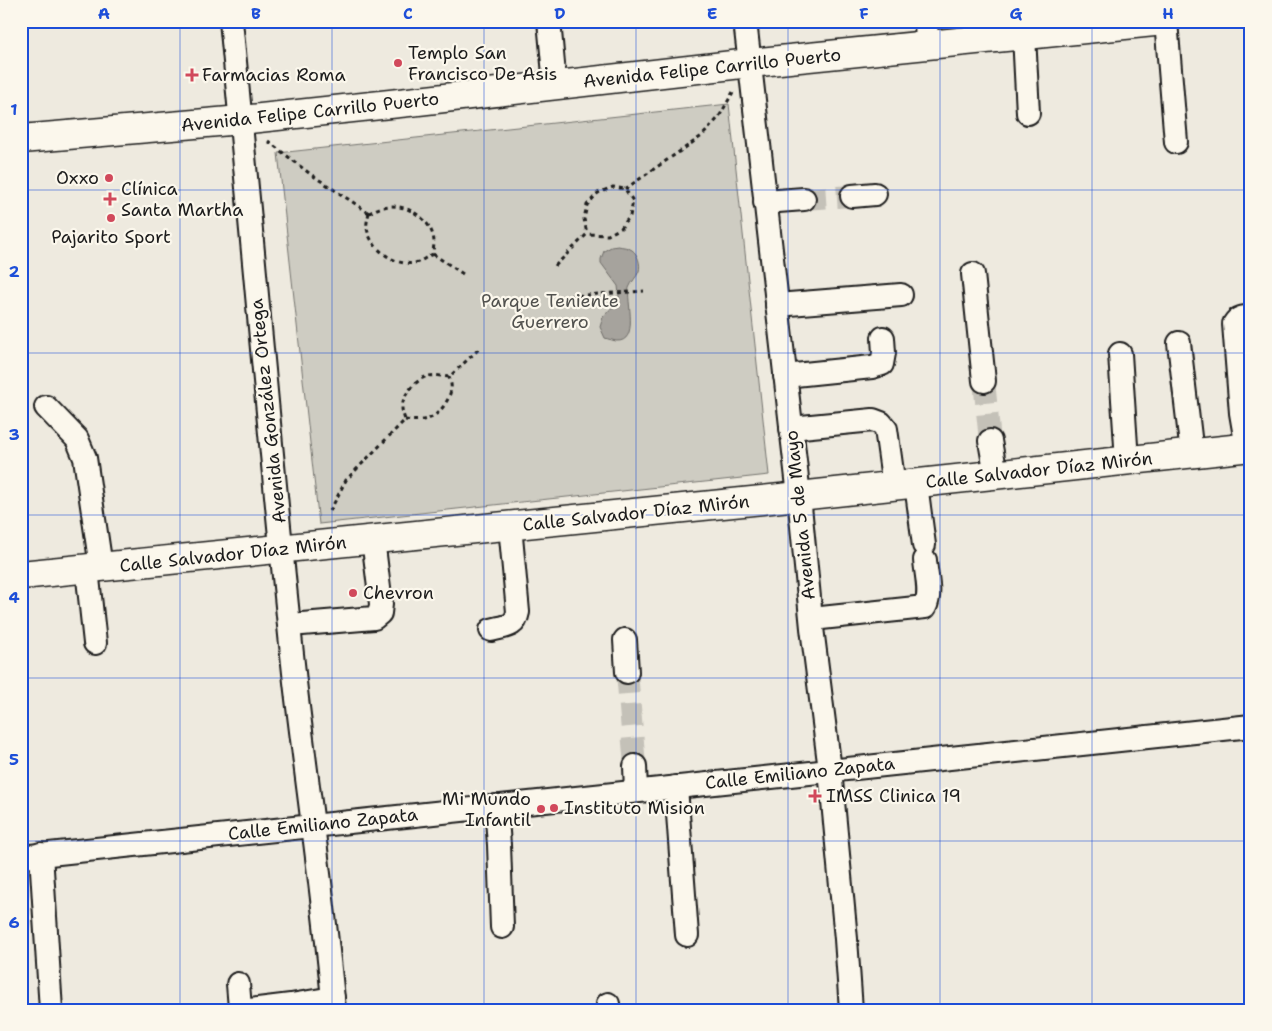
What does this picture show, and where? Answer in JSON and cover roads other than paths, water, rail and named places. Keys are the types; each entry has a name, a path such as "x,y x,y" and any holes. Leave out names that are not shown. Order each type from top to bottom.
{"main road":[{"name":"Avenida Felipe Carrillo Puerto","path":"21,139 240,120 750,63 926,33 1024,35 1165,21"},
{"name":"Calle Salvador Díaz Mirón","path":"21,575 905,485 1249,447"}],"street":[{"name":"Avenida González Ortega","path":"231,21 263,368 296,684 333,1004"},
{"path":"550,21 556,85"},
{"name":"Avenida 5 de Mayo","path":"745,21 830,770 851,1010"},
{"path":"1165,21 1176,142"},
{"path":"1024,35 1028,113"},
{"path":"852,196 875,194"},
{"path":"765,202 804,199"},
{"path":"974,274 984,381"},
{"path":"777,306 901,295"},
{"path":"1249,447 1241,413 1234,324 1237,320 1251,317"},
{"path":"785,376 872,367 882,364 884,353 883,338"},
{"path":"1179,343 1192,454"},
{"path":"1120,354 1127,461"},
{"path":"46,407 77,439 86,458 94,568 94,643"},
{"path":"791,428 872,420 880,423 886,430 905,485 924,552 929,594 928,603 925,607 812,619"},
{"path":"990,442 996,475"},
{"path":"491,630 513,624 517,619 518,612 510,526"},
{"path":"290,625 374,618 380,613 381,604 373,539"},
{"path":"625,640 627,672"},
{"name":"Calle Emiliano Zapata","path":"31,856 1251,726"},
{"path":"635,766 636,791"},
{"path":"676,787 687,935"},
{"path":"496,806 502,927"},
{"path":"31,856 51,1010"},
{"path":"238,984 240,1008 242,1010"},
{"path":"250,1010 291,1005 333,1004"}],"tunnel":[{"path":"804,199 852,196"},
{"path":"984,381 990,441"},
{"path":"627,672 635,766"}],"place":[{"name":"Templo San Francisco De Asis","path":"398,63"},
{"name":"Farmacias Roma","path":"192,75"},
{"name":"Oxxo","path":"109,178"},
{"name":"Clínica Santa Martha","path":"110,199"},
{"name":"Pajarito Sport","path":"111,218"},
{"name":"Chevron","path":"353,593"},
{"name":"IMSS Clinica 19","path":"815,796"},
{"name":"Instituto Mision","path":"554,808"},
{"name":"Mi Mundo Infantil","path":"541,809"}],"park label":[{"name":"Parque Teniente Guerrero","path":"550,311"}]}
